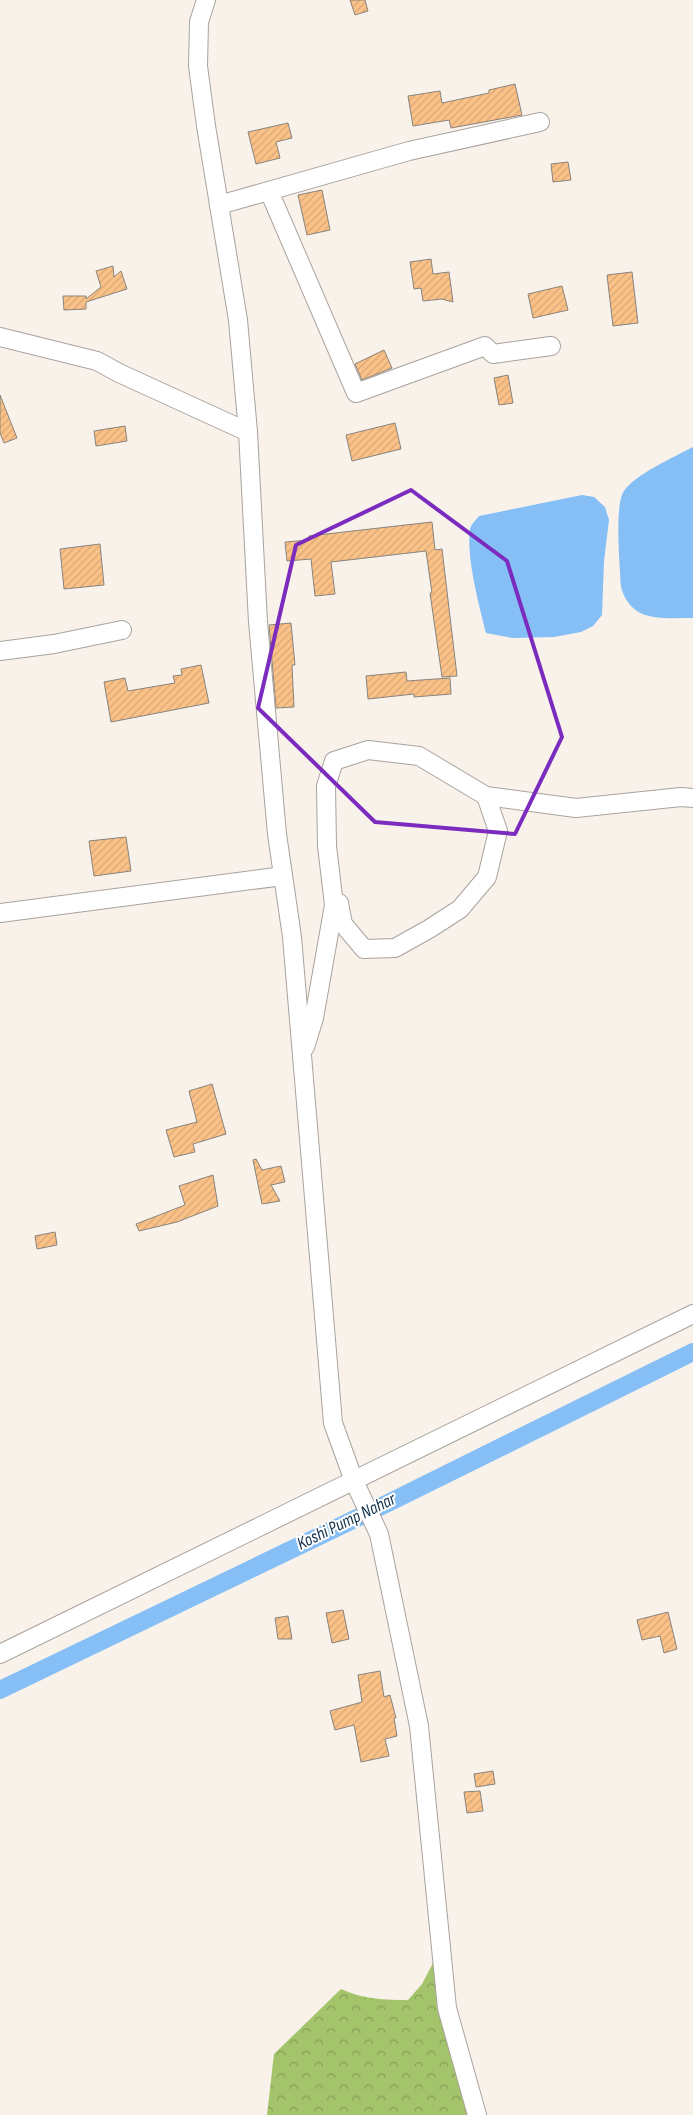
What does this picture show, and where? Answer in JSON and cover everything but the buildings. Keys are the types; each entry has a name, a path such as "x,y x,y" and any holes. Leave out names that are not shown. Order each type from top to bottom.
{"street":[{"path":"206,0 199,22 198,66 238,320 248,432 258,622 277,834 292,937 333,1423 354,1481 379,1534 420,1726 447,2008 477,2115"},
{"path":"219,205 408,151 540,122"},
{"path":"268,190 356,393 485,346 493,354 551,346"},
{"path":"0,337 96,361 248,432"},
{"path":"0,650 54,644 122,630"},
{"path":"302,1057 314,1018 334,904 328,846 326,786 334,762 368,750 419,756 486,796 576,808 681,797 693,798"},
{"path":"328,846 343,924 364,948 395,948 460,909 487,877 498,831 486,796"},
{"path":"0,913 283,876"},
{"path":"0,1654 693,1314"}],"highlighted area":[{"path":"411,490 507,561 562,737 515,834 375,822 258,708 296,545"}],"green space":[{"path":"434,1961 471,2115 267,2115 274,2054 341,1989 365,1997 408,2000 422,1984"}],"water":[{"path":"693,447 693,618 659,618 649,616 640,613 632,607 621,587 618,522 621,498 629,485 637,479 656,466"},
{"path":"582,495 594,497 605,507 609,520 604,561 602,615 593,626 581,632 554,637 512,638 486,633 471,567 469,540 472,524 479,516"}],"waterway":[{"name":"Koshi Pump Nahar","path":"0,1690 388,1503 693,1352"}]}
